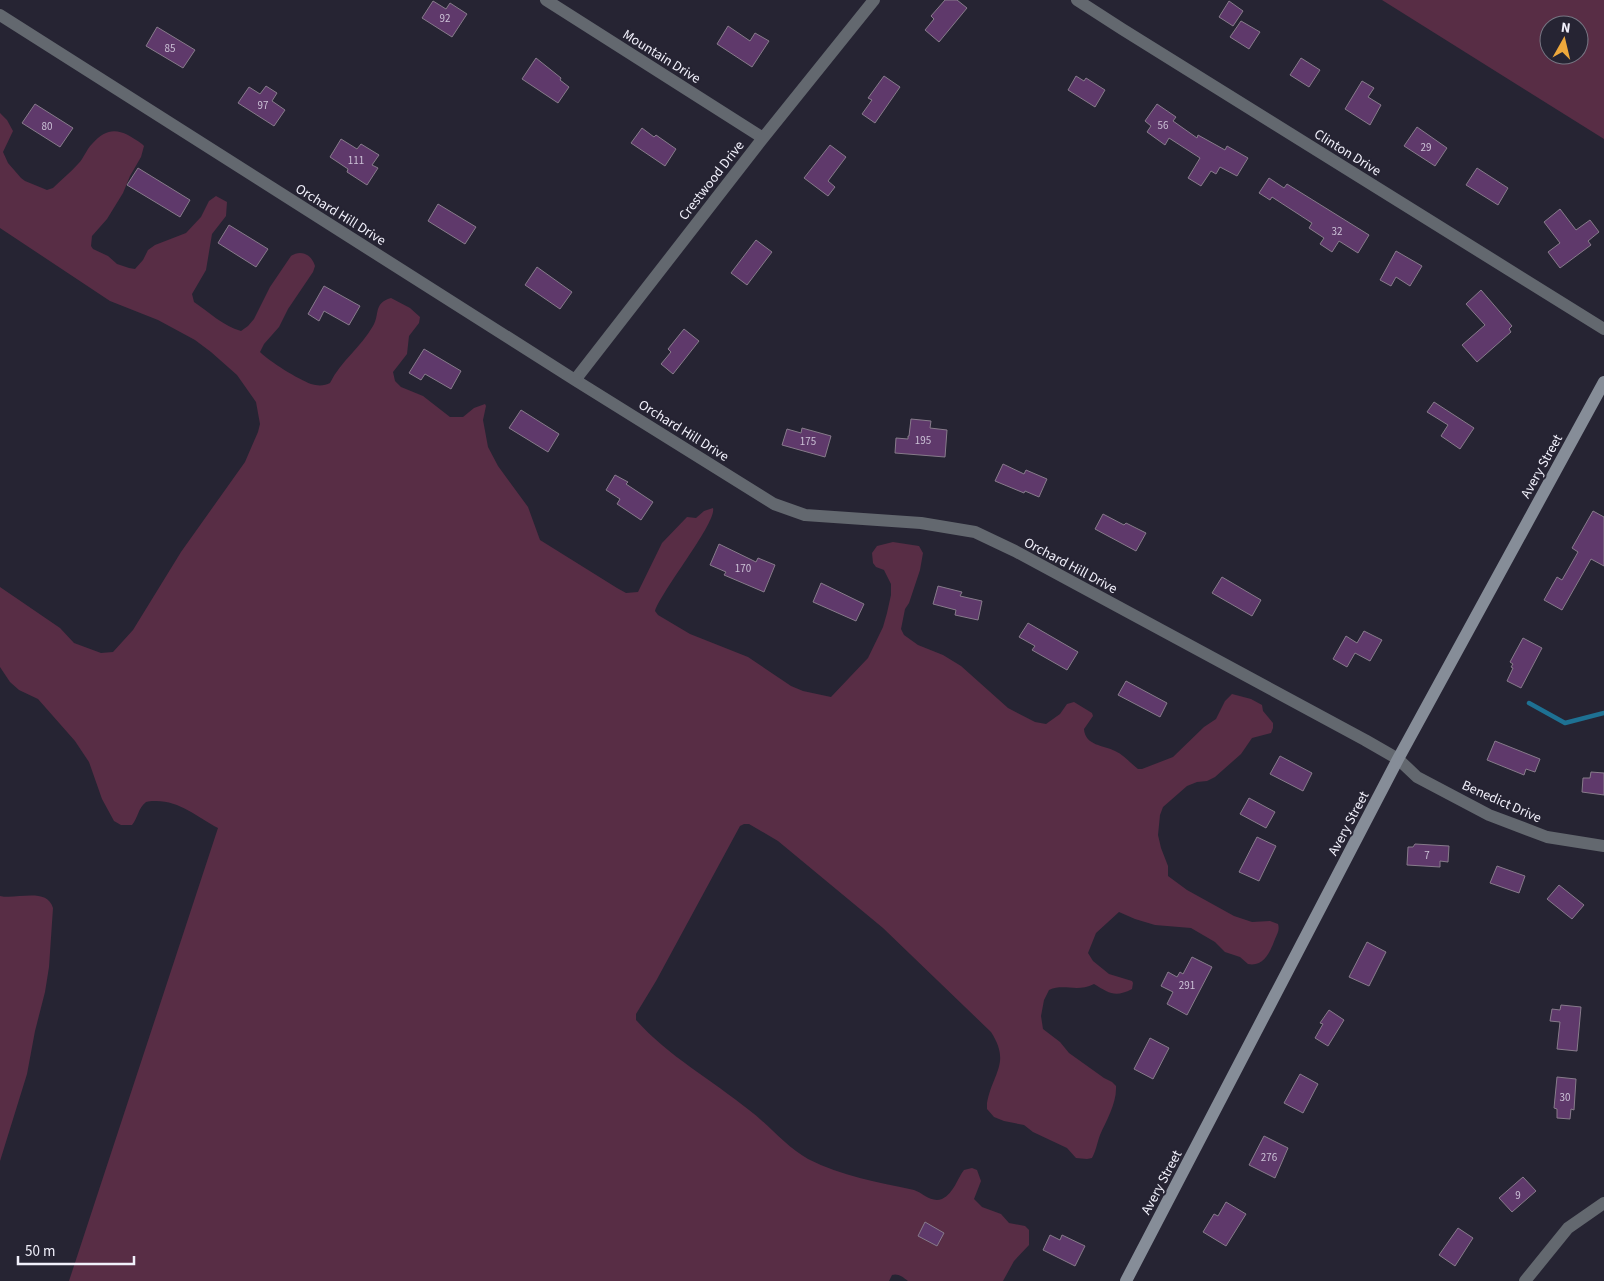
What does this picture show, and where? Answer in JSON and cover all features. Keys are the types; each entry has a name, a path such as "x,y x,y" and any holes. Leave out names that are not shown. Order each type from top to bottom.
{"main road":[{"name":"Avery Street","path":"1126,1281 1398,759 1604,382"}],"street":[{"name":"Mountain Drive","path":"546,0 763,138"},
{"name":"Crestwood Drive","path":"575,380 763,138 874,0"},
{"name":"Clinton Drive","path":"1077,0 1122,30 1604,329"},
{"name":"Orchard Hill Drive","path":"0,15 774,504 805,515 921,523 975,532 1015,551 1398,759"},
{"name":"Benedict Drive","path":"1398,759 1417,777 1489,815 1547,836 1604,846"},
{"path":"1525,1281 1568,1228 1604,1203"}],"shaded area":[{"path":"1382,0 1604,0 1604,139"},
{"path":"0,113 7,120 13,131 3,152 8,163 25,181 47,190 53,188 72,170 80,162 90,146 104,134 116,131 129,135 144,146 141,157 123,193 107,219 92,236 91,246 93,249 108,256 117,264 135,269 143,260 148,250 155,245 186,233 201,217 209,201 216,196 227,202 226,216 212,234 206,270 192,294 194,302 234,329 241,331 254,319 270,287 291,256 302,253 309,256 315,266 313,272 288,309 279,327 264,344 260,352 305,382 318,385 330,383 368,334 375,322 379,306 385,300 391,298 410,308 420,317 419,323 409,336 407,354 393,372 395,381 401,387 423,396 450,417 463,417 474,408 485,404 483,420 488,447 498,466 528,507 540,540 626,593 638,592 662,543 687,517 696,518 704,511 713,508 707,527 655,611 658,615 690,634 748,657 791,686 803,691 831,697 868,658 883,627 891,595 891,584 884,570 876,567 873,563 872,553 877,546 893,542 919,546 923,553 920,570 909,603 905,609 901,629 904,635 918,645 943,655 961,666 1008,708 1035,722 1046,724 1060,714 1067,704 1074,702 1092,713 1093,716 1084,729 1088,739 1118,753 1138,769 1173,757 1204,727 1216,719 1225,701 1232,694 1251,699 1262,705 1263,711 1273,723 1271,733 1252,738 1241,754 1215,777 1187,786 1163,807 1160,815 1158,835 1168,866 1168,876 1187,890 1234,916 1252,922 1270,921 1278,924 1277,934 1266,958 1258,963 1248,964 1240,957 1225,952 1215,942 1191,928 1155,925 1119,912 1096,933 1088,953 1093,961 1109,974 1132,981 1132,989 1116,994 1094,984 1082,988 1060,987 1049,990 1044,1000 1041,1016 1043,1029 1060,1042 1069,1053 1116,1086 1113,1105 1092,1158 1076,1158 1067,1148 1033,1132 1024,1125 994,1117 987,1109 987,1103 999,1068 1000,1052 991,1032 883,928 778,841 749,824 740,826 656,981 636,1014 636,1020 662,1045 749,1110 792,1148 821,1165 860,1178 914,1190 934,1200 942,1199 950,1193 964,1170 972,1168 977,1170 981,1181 974,1199 982,1207 1001,1214 1009,1223 1025,1226 1029,1230 1029,1245 1014,1261 1003,1281 908,1281 900,1276 892,1275 889,1281 69,1281 218,828 180,806 163,801 146,802 141,807 132,825 121,825 114,821 102,799 89,762 75,741 38,699 19,690 10,682 0,667 0,587 60,628 74,643 101,653 113,652 133,630 181,552 245,462 260,424 256,402 237,375 211,352 195,340 158,320 110,301 0,228"},
{"path":"0,896 38,896 50,902 53,908 49,967 45,992 27,1074 0,1161"}],"building":[{"path":"945,0 957,0 967,8 939,42 925,30 934,19 931,16"},
{"path":"433,1 446,9 450,3 467,14 452,37 422,18"},
{"path":"1229,1 1243,11 1233,26 1219,17"},
{"path":"1241,21 1260,32 1249,49 1230,37"},
{"path":"728,26 750,41 755,33 769,41 752,67 717,44"},
{"path":"157,27 195,50 183,68 146,46"},
{"path":"536,58 569,87 558,103 522,79"},
{"path":"1301,58 1320,70 1309,87 1290,75"},
{"path":"884,76 900,87 875,123 862,114 872,100 868,98"},
{"path":"1076,76 1084,81 1086,78 1105,90 1095,107 1068,90"},
{"path":"1362,81 1374,88 1368,97 1381,105 1370,125 1345,109"},
{"path":"266,86 277,93 272,101 285,110 274,126 238,103 249,87 260,94"},
{"path":"35,104 73,128 60,147 22,123"},
{"path":"1157,104 1176,117 1173,121 1197,138 1198,135 1225,150 1227,146 1248,158 1237,176 1220,167 1216,174 1211,171 1201,186 1188,178 1200,158 1169,138 1165,145 1147,132 1151,126 1145,121"},
{"path":"1417,127 1447,148 1435,166 1404,146"},
{"path":"642,128 676,149 665,166 631,143"},
{"path":"341,139 357,149 361,144 379,155 372,165 378,168 367,185 347,172 348,169 330,157"},
{"path":"830,145 846,157 828,181 835,187 828,196 804,178"},
{"path":"138,168 190,200 180,217 127,185"},
{"path":"1477,168 1508,188 1498,205 1466,185"},
{"path":"1269,178 1284,188 1287,184 1369,235 1358,253 1339,241 1332,252 1320,244 1324,238 1309,228 1312,223 1272,197 1270,200 1259,193"},
{"path":"438,204 476,227 465,244 428,221"},
{"path":"1560,209 1576,230 1590,220 1599,232 1588,241 1591,245 1560,268 1548,252 1560,243 1544,222"},
{"path":"229,225 268,249 256,267 218,243"},
{"path":"756,240 772,252 747,285 731,273"},
{"path":"1396,251 1422,266 1410,286 1396,277 1391,286 1380,280"},
{"path":"537,267 572,292 560,309 525,285"},
{"path":"324,286 360,306 349,325 324,311 319,321 308,314"},
{"path":"1481,290 1512,326 1509,329 1511,332 1477,362 1462,345 1485,325 1466,304"},
{"path":"684,329 699,341 673,374 661,364 671,352 668,349"},
{"path":"424,349 461,371 451,389 425,374 421,380 409,373"},
{"path":"1434,402 1474,428 1460,449 1441,436 1448,425 1427,412"},
{"path":"521,410 559,434 548,452 509,428"},
{"path":"911,419 931,421 930,428 947,430 945,457 895,453 896,438 908,439"},
{"path":"802,428 831,436 825,457 782,445 787,429 801,433"},
{"path":"1003,464 1024,474 1026,470 1047,479 1039,497 995,481"},
{"path":"615,475 628,482 626,484 653,502 641,520 617,504 620,499 606,490"},
{"path":"1593,511 1604,517 1604,566 1591,559 1562,610 1544,600 1557,577 1562,580 1578,552 1572,548"},
{"path":"1103,514 1124,525 1126,523 1146,533 1136,551 1095,529"},
{"path":"719,544 756,562 758,558 775,565 764,592 724,575 726,572 710,565"},
{"path":"1222,577 1261,600 1252,616 1212,593"},
{"path":"821,583 864,604 856,621 813,602"},
{"path":"938,586 962,592 960,596 982,601 978,620 955,615 956,610 933,604"},
{"path":"1028,623 1078,652 1067,670 1032,650 1035,646 1019,637"},
{"path":"1364,631 1382,640 1370,661 1355,653 1347,667 1333,659 1346,636 1357,643"},
{"path":"1523,638 1542,648 1521,688 1507,681 1513,668 1511,667 1513,664 1510,662"},
{"path":"1126,681 1167,703 1160,717 1118,695"},
{"path":"1495,741 1540,759 1535,772 1526,769 1524,775 1487,760"},
{"path":"1280,756 1312,773 1303,791 1270,774"},
{"path":"1591,772 1604,773 1604,795 1582,792 1583,778 1590,778"},
{"path":"1249,798 1275,812 1266,828 1240,814"},
{"path":"1257,837 1276,846 1259,881 1239,872"},
{"path":"1415,844 1449,846 1448,862 1440,861 1440,867 1407,865 1408,847 1413,847"},
{"path":"1497,866 1525,876 1519,893 1490,883"},
{"path":"1559,885 1584,905 1572,919 1547,899"},
{"path":"1367,942 1386,952 1369,986 1349,977"},
{"path":"1192,957 1212,967 1187,1015 1167,1004 1173,992 1161,986 1168,972 1177,977 1180,972 1183,974"},
{"path":"1561,1005 1581,1007 1577,1051 1557,1049 1560,1022 1550,1021 1552,1009 1560,1010"},
{"path":"1329,1010 1344,1020 1328,1046 1315,1038 1323,1024 1320,1023"},
{"path":"1150,1038 1169,1048 1153,1079 1134,1069"},
{"path":"1300,1074 1318,1084 1303,1113 1284,1103"},
{"path":"1557,1077 1576,1079 1574,1110 1571,1109 1570,1119 1557,1118 1557,1109 1554,1108"},
{"path":"1264,1136 1288,1148 1275,1178 1249,1165"},
{"path":"1523,1177 1536,1191 1512,1212 1499,1198"},
{"path":"1226,1202 1246,1214 1226,1246 1203,1232 1214,1214 1218,1216"},
{"path":"925,1222 944,1233 937,1246 918,1236"},
{"path":"1458,1228 1473,1238 1455,1266 1439,1255"},
{"path":"1050,1235 1060,1240 1062,1235 1085,1246 1075,1266 1043,1250"}],"waterway":[{"path":"1529,703 1565,723 1604,713"}]}
